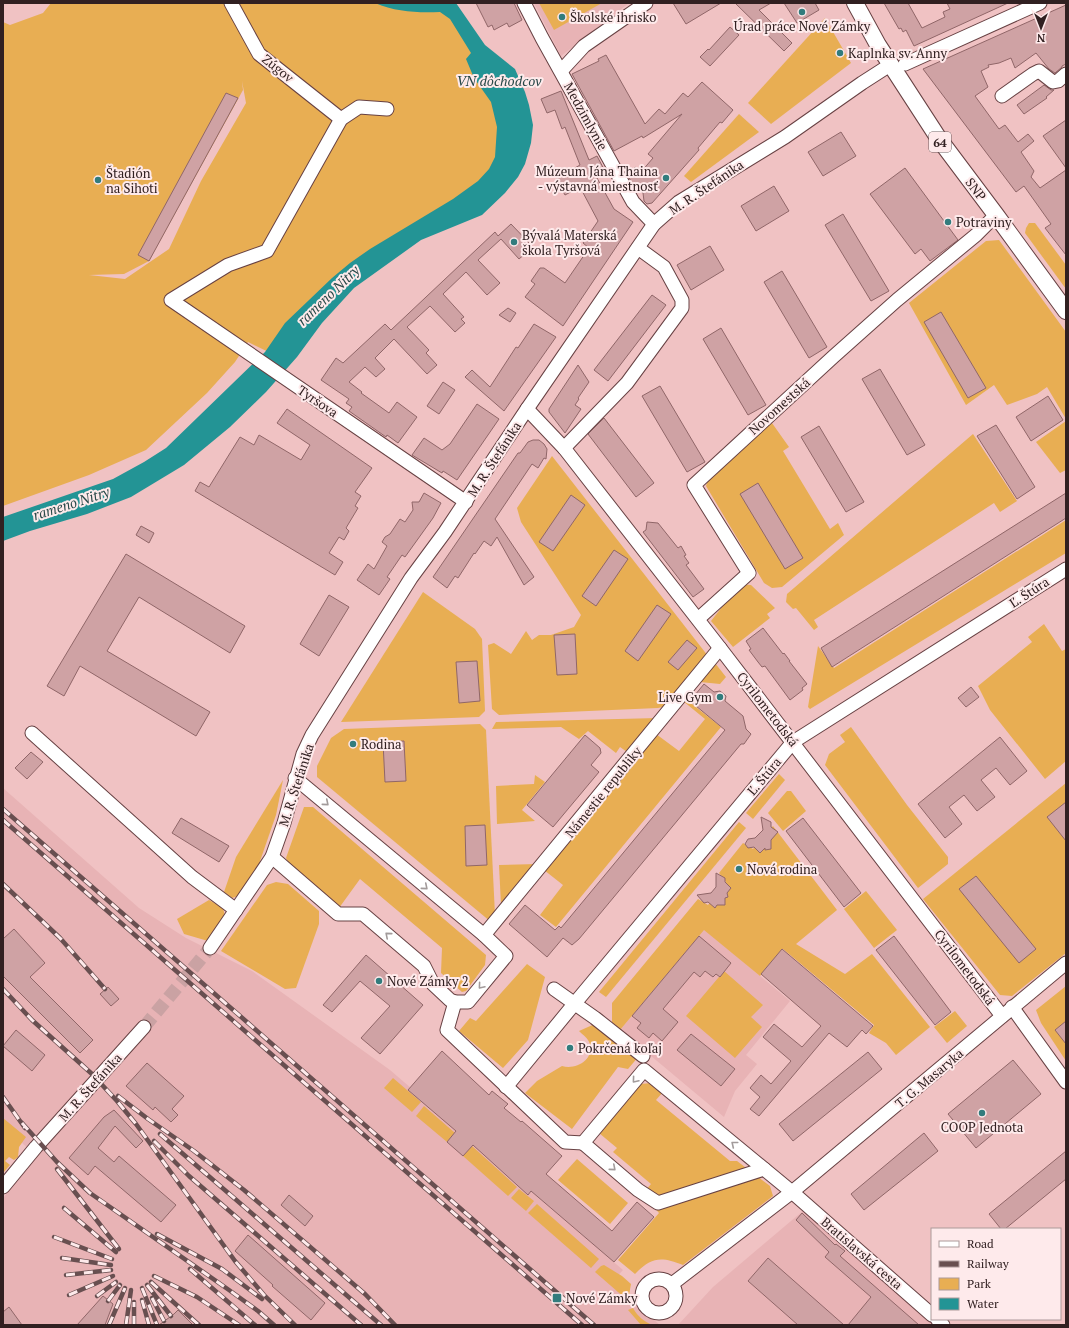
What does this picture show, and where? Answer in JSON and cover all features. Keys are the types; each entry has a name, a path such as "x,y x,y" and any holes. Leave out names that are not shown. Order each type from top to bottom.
{"main road":[{"name":"64","path":"855,3 898,64"},
{"name":"SNP","path":"898,64 939,140 1066,311"}],"street":[{"name":"Zúgov","path":"231,3 259,54 341,119"},
{"name":"Medzimlynie","path":"524,3 632,202 654,224"},
{"path":"561,72 584,46 646,3"},
{"name":"M. R. Štefánika","path":"210,948 272,857 284,823 303,754 312,735 411,578 466,502 527,409 654,224 679,202 785,137 862,83 898,64 1040,3"},
{"path":"1002,96 1039,71 1053,82 1058,81 1066,74"},
{"path":"341,119 359,107 386,109"},
{"name":"Tyršova","path":"341,119 266,251 228,265 171,300 466,502"},
{"name":"Novomestská","path":"698,619 749,573 694,485 892,305 976,235 996,215"},
{"path":"564,448 627,383 682,308 682,300 664,267 638,248"},
{"name":"Cyrilometodská","path":"527,409 564,448 793,742 1007,1011 1066,1082"},
{"name":"Ľ. Štúra","path":"574,1003 793,742 1066,569"},
{"name":"Námestie republiky","path":"484,935 720,648"},
{"path":"32,733 190,878 236,910"},
{"path":"272,857 338,914 363,914 424,966 433,984 450,1000 455,1002 468,1002 506,956 484,935 296,778"},
{"name":"T. G. Masaryka","path":"672,1284 792,1192 1066,963"},
{"path":"554,989 643,1056"},
{"path":"455,1002 447,1030 564,1142 583,1143 638,1190 658,1204 764,1169"},
{"path":"506,1087 574,1003"},
{"name":"M. R. Štefánika","path":"3,1187 144,1027"},
{"name":"Bratislavská cesta","path":"583,1143 644,1070 792,1192 931,1314"}],"shaded area":[{"path":"534,3 629,3 561,56"},
{"path":"3,788 139,908 186,938 252,971 390,1070 623,1270 610,1284 660,1325 3,1325 3,1198 37,1157 3,1125"},
{"path":"704,929 790,1001 746,1055 757,1064 735,1091 724,1117 620,1030"},
{"path":"804,1210 936,1325 678,1325 713,1287"}],"green space":[{"path":"51,3 441,3 489,71 506,135 500,167 356,275 281,358 248,342 235,362 207,393 146,450 89,475 3,506 3,22 10,25 43,13","holes":["242,81 246,103 201,181 169,249 125,279 89,275 124,274 149,261 243,90"]},
{"name":"Školské ihrisko","path":"539,3 602,3 554,30"},
{"path":"825,18 851,63 771,124 748,103"},
{"path":"739,114 759,132 691,182 684,176"},
{"path":"1029,223 1035,223 1066,265 1066,289 1025,233"},
{"path":"999,240 1066,332 1066,419 1047,387 1037,394 1007,405 994,385 966,405 909,303 986,241"},
{"path":"1066,421 1066,470 1060,473 1036,442"},
{"path":"772,423 789,447 783,451 830,529 838,523 844,535 782,587 772,588 764,583 706,486 709,477"},
{"path":"973,434 1017,501 1000,512 994,503 814,620 818,627 814,630 796,608 793,609 786,602 787,594"},
{"path":"552,456 708,656 667,706 658,708 499,715 492,709 488,645 494,643 511,654 526,631 532,640 539,635 551,635 574,627 581,615 521,522 517,508"},
{"path":"1066,520 1066,553 810,709 808,707 818,646 834,668"},
{"path":"740,584 751,585 775,608 767,614 770,618 733,647 711,621"},
{"path":"423,592 475,629 482,639 485,711 479,717 341,722"},
{"path":"1044,624 1062,651 1066,649 1066,761 1045,779 990,710 978,686 1032,642 1028,637"},
{"path":"715,663 726,677 720,684 700,682"},
{"path":"687,700 721,727 556,927 540,915 563,885 544,870 656,734 679,751 705,719 683,701"},
{"path":"658,718 630,754 620,747 616,753 588,731 579,739 561,727 492,729 496,722"},
{"path":"480,724 486,730 495,915 491,922 317,777 317,766 331,738 344,729"},
{"path":"851,727 907,805 948,857 948,864 918,888 825,765 829,754 845,742 840,735"},
{"path":"779,774 785,780 753,819 746,813"},
{"path":"535,775 545,782 522,810 535,821 497,824 496,786 534,784"},
{"path":"283,780 276,815 259,864 238,896 232,898 224,892 236,857"},
{"path":"1066,783 1066,953 1012,996 1000,995 923,899"},
{"path":"787,791 791,791 806,811 783,831 768,813"},
{"path":"304,807 313,807 486,955 485,965 466,991 462,992 441,973 442,948 360,879 339,908 292,870 286,858"},
{"path":"739,822 746,828 606,997 599,992"},
{"path":"773,826 837,910 796,944 845,974 872,954 930,1027 896,1055 886,1043 869,1033 874,1025 783,949 760,976 704,930 620,1030 612,1022 612,1003 698,899 708,905 726,882 719,873 743,843 753,849"},
{"path":"538,864 501,905 499,865"},
{"path":"276,882 288,884 319,911 319,924 296,988 285,989 221,951 267,885"},
{"path":"866,891 897,930 874,948 844,909"},
{"path":"209,900 223,908 225,916 208,941 184,934 177,919"},
{"path":"527,964 545,977 528,1040 503,1068 459,1031 470,1018 476,1021"},
{"path":"724,971 763,1005 751,1017 762,1027 735,1058 686,1016"},
{"path":"1066,986 1066,1061 1041,1023 1036,1010"},
{"path":"955,1011 967,1026 947,1043 934,1027"},
{"path":"597,1023 639,1056 628,1069 618,1067 572,1129 525,1093 537,1081 562,1066 567,1067 578,1065 587,1059 591,1050 590,1044 587,1038 579,1031"},
{"path":"393,1078 421,1102 412,1112 384,1088"},
{"path":"652,1083 663,1092 656,1100 730,1161 737,1161 770,1186 773,1196 683,1265 662,1259 651,1261 635,1274 618,1260 659,1213 652,1205 645,1191 651,1184 613,1152 617,1148 599,1133 640,1084"},
{"path":"424,1106 455,1133 447,1142 416,1116"},
{"path":"3,1118 26,1137 19,1147 18,1157 14,1160 9,1157 5,1161 10,1165 3,1173"},
{"path":"472,1146 517,1187 508,1196 463,1156"},
{"path":"577,1159 628,1203 610,1224 558,1180"},
{"path":"519,1189 534,1201 526,1211 511,1198"},
{"path":"537,1204 599,1259 591,1268 528,1213"},
{"path":"604,1265 622,1276 631,1284 629,1295 626,1299 595,1272"},
{"path":"633,1308 641,1318 652,1325 641,1325 628,1310"}],"water":[{"name":"VN dôchodcov","path":"375,3 456,3 485,45 515,69 525,92 533,125 531,143 525,164 518,177 505,193 482,215 421,240 354,288 322,323 297,357 266,392 230,427 184,465 131,497 87,514 30,531 3,541 3,517 113,479 166,448 265,352 285,323 332,278 370,249 453,199 478,181 489,169 495,157 497,127 491,102 474,78 466,59 471,53 450,19 440,12 407,11"}],"building":[{"path":"476,3 514,3 522,20 509,27 507,23 494,30 492,25 488,27"},
{"path":"673,3 721,3 686,24"},
{"path":"735,3 771,3 759,10 792,43 784,51"},
{"name":"Úrad práce Nové Zámky","path":"784,3 815,3 819,10 797,23"},
{"path":"884,3 908,3 922,28 945,17 943,12 950,9 947,3 1008,3 914,46 906,30 903,32 901,28 899,29"},
{"path":"1066,5 1066,64 1055,73 1049,69 1036,53 1015,68 1011,58 999,63 988,65 989,67 981,71 988,87 975,96 999,129 1005,125 1018,142 1028,134 1034,141 1021,152 1034,171 1031,177 1040,188 1066,170 1066,255 1045,228 1051,224 1024,186 1016,192 923,69"},
{"path":"730,27 739,35 710,66 700,57 708,49 709,50"},
{"path":"606,55 645,124 659,109 665,114 683,93 688,97 702,82 733,110 722,123 720,122 698,148 699,150 652,203 647,204 644,201 643,193 632,183 628,176 635,167 641,172 653,158 648,154 682,114 643,138 642,136 614,151 572,74 599,61 598,59"},
{"path":"1044,85 1051,90 1054,90 1046,97 1047,98 1024,114 1017,105"},
{"path":"561,91 589,160 597,156 606,173 597,178 614,209 633,222 563,326 525,297 535,284 531,281 540,268 544,268 565,283 589,248 583,243 598,221 580,187 565,195 556,179 580,165 565,127 562,129 555,110 547,113 541,99"},
{"path":"226,93 238,98 149,261 138,255"},
{"path":"1066,120 1066,168 1043,136"},
{"path":"841,132 856,156 823,176 808,152"},
{"path":"905,168 958,240 930,261 921,249 915,254 870,194"},
{"path":"774,186 789,211 756,231 741,206"},
{"path":"843,214 889,291 871,301 825,225"},
{"path":"511,224 533,247 519,259 501,239 478,260 500,283 487,295 466,272 443,294 464,317 461,319 465,323 455,332 430,306 407,327 429,350 426,353 437,365 427,374 394,339 375,358 385,369 376,377 365,367 349,382 362,392 361,393 389,413 397,402 417,417 398,443 387,435 386,437 349,411 352,407 346,403 349,399 321,380 336,358 343,363 385,324 391,330 495,232 498,236"},
{"path":"710,246 724,270 691,290 677,265"},
{"path":"782,271 827,347 809,358 764,282"},
{"path":"652,295 666,305 608,381 594,370"},
{"path":"508,308 516,313 510,322 499,315"},
{"path":"941,312 986,388 968,398 924,322"},
{"path":"534,324 556,337 504,411 465,377 472,370 490,387 516,347 518,348"},
{"path":"721,328 766,405 748,415 703,339"},
{"path":"578,365 589,382 575,405 581,409 565,433 549,412 549,409"},
{"path":"880,369 925,445 907,455 862,379"},
{"path":"443,382 455,390 439,414 427,406"},
{"path":"660,386 705,462 687,472 642,396"},
{"path":"1048,396 1063,420 1031,441 1016,417"},
{"path":"477,404 499,419 457,480 412,455 424,438 442,450 450,444"},
{"path":"287,409 372,468 355,492 361,496 355,506 358,508 346,528 349,531 344,540 339,537 329,553 343,562 335,575 195,491 200,482 209,487 240,437 254,445 259,435 301,460 310,445 277,423"},
{"path":"604,418 654,483 636,497 588,434"},
{"path":"996,425 1035,487 1017,499 977,436"},
{"path":"819,426 864,502 846,512 801,437"},
{"path":"539,440 544,444 547,449 546,459 544,458 538,468 532,464 495,519 534,577 524,585 497,537 491,546 484,541 475,554 474,553 458,578 455,576 447,588 433,577 518,453 520,453 528,442"},
{"path":"758,483 803,558 785,569 740,494"},
{"path":"424,493 441,503 433,518 405,557 402,555 387,577 390,579 379,595 357,580 368,564 374,569 387,546 382,542 385,537 390,534 400,519 405,522 413,510 412,502 419,502"},
{"path":"1066,493 1066,518 832,667 821,648"},
{"path":"571,495 585,505 553,551 539,542"},
{"path":"647,522 658,523 678,548 681,546 686,555 684,556 689,563 686,565 704,589 693,597 643,532 646,530"},
{"path":"141,526 154,533 149,543 136,535"},
{"path":"614,550 628,559 596,606 582,596"},
{"path":"126,554 245,626 230,653 139,597 107,651 210,712 196,736 80,666 64,696 47,686"},
{"path":"329,595 349,607 319,656 300,644"},
{"path":"657,605 671,614 638,661 625,651"},
{"path":"763,628 807,684 802,688 803,690 790,700 765,666 762,667 749,650 751,649 746,641"},
{"path":"575,634 577,674 557,675 554,635"},
{"path":"687,640 697,648 678,670 668,662"},
{"path":"477,661 480,701 459,703 456,662"},
{"path":"704,684 714,692 720,691 726,696 725,701 743,716 746,729 751,734 744,744 741,744 579,939 572,945 563,938 547,957 509,924 525,905 555,930 559,926 561,928 725,730 690,701"},
{"path":"971,687 979,697 966,707 958,698"},
{"path":"585,735 600,748 601,753 591,765 599,772 553,827 527,805"},
{"path":"1000,737 1027,771 1010,785 996,768 981,780 995,797 977,811 964,795 949,807 962,824 945,838 918,804"},
{"path":"404,741 406,781 385,782 383,742"},
{"path":"31,752 43,762 27,779 15,768"},
{"path":"1066,802 1066,841 1047,817"},
{"path":"761,817 771,822 771,827 778,832 771,840 771,849 765,850 765,848 760,853 754,847 748,848 745,844 748,839 755,838 763,830"},
{"path":"181,818 229,846 219,862 172,833"},
{"path":"803,818 861,893 844,907 786,831"},
{"path":"485,825 487,865 466,866 465,826"},
{"path":"716,873 725,878 725,882 731,888 727,893 728,897 725,898 725,905 717,905 715,908 708,902 704,903 697,895 711,893 716,887"},
{"path":"976,876 1036,949 1019,963 959,889"},
{"path":"14,929 45,963 30,977 93,1040 80,1053 3,976 3,939"},
{"path":"699,936 731,963 720,977 716,974 713,977 705,971 700,977 694,972 663,1009 678,1022 662,1041 653,1033 649,1038 637,1028 641,1023 632,1016"},
{"path":"894,936 951,1012 935,1025 876,950"},
{"path":"782,949 873,1026 866,1034 862,1030 847,1047 829,1033 759,1116 750,1109 760,1097 750,1088 761,1075 771,1084 791,1061 763,1037 774,1024 802,1047 821,1026 761,974"},
{"path":"366,955 423,1005 380,1054 361,1038 390,1006 360,981 332,1012 323,1005"},
{"path":"108,987 119,999 111,1006 100,994"},
{"path":"1066,1021 1066,1044 1055,1030"},
{"path":"16,1030 45,1055 32,1071 3,1046"},
{"path":"691,1034 735,1069 721,1086 677,1050"},
{"path":"442,1051 489,1095 492,1091 508,1104 504,1108 521,1122 522,1121 562,1156 546,1174 612,1231 637,1202 654,1217 614,1262 531,1191 528,1195 473,1145 463,1156 447,1142 456,1131 408,1090"},
{"path":"868,1052 882,1069 793,1141 779,1124"},
{"path":"1013,1060 1041,1094 976,1148 948,1114"},
{"path":"147,1063 184,1096 172,1109 178,1115 171,1122 155,1107 153,1110 126,1086"},
{"path":"114,1110 143,1141 136,1148 115,1126 98,1148 114,1162 119,1156 176,1205 161,1222 95,1166 88,1175 69,1158 104,1117"},
{"path":"924,1133 938,1151 864,1210 851,1194"},
{"path":"1066,1151 1066,1179 1006,1228 1000,1228 989,1214"},
{"path":"289,1195 313,1216 305,1226 281,1205"},
{"path":"802,1213 835,1245 836,1244 845,1251 840,1256 919,1325 848,1325 871,1297 825,1257 829,1252 796,1220"},
{"path":"248,1235 325,1303 311,1320 235,1251"},
{"path":"768,1258 844,1325 798,1325 748,1281"},
{"path":"103,1296 113,1304 105,1325 77,1325"},
{"path":"9,1307 22,1325 3,1325 3,1312"},
{"path":"178,1310 193,1325 159,1325 174,1314"}],"tunnel":[{"path":"144,1027 210,948"}],"railway":[{"path":"3,809 594,1325"},
{"path":"3,820 582,1325"},
{"path":"3,884 60,938 105,989"},
{"path":"3,989 32,1020 92,1074 117,1101 136,1124 235,1261 264,1295 295,1325"},
{"path":"118,1096 194,1151 244,1190 365,1294 395,1325"},
{"path":"3,1097 25,1128"},
{"path":"22,1123 57,1162 90,1193 229,1290 258,1311 274,1325"},
{"path":"160,1134 381,1325"},
{"path":"154,1141 189,1176 361,1325"},
{"path":"57,1169 119,1249"},
{"path":"64,1208 116,1252"},
{"path":"157,1234 222,1269 262,1299"},
{"path":"54,1237 112,1259"},
{"path":"62,1258 111,1265"},
{"path":"190,1269 255,1325"},
{"path":"66,1275 111,1270"},
{"path":"69,1295 113,1276"},
{"path":"154,1276 197,1297 239,1325"},
{"path":"97,1296 116,1282"},
{"path":"151,1282 199,1325"},
{"path":"108,1301 120,1285"},
{"path":"147,1285 171,1316"},
{"path":"109,1325 125,1288"},
{"path":"142,1288 157,1325"},
{"path":"126,1325 131,1290"},
{"path":"152,1298 164,1321"},
{"path":"142,1300 149,1325"},
{"path":"134,1302 134,1325"}],"place":[{"name":"Úrad práce Nové Zámky","path":"802,12"},
{"name":"Školské ihrisko","path":"562,17"},
{"name":"Kaplnka sv. Anny","path":"840,53"},
{"name":"Múzeum Jána Thaina - výstavná miestnosť","path":"666,178"},
{"name":"Štadión na Sihoti","path":"98,180"},
{"name":"Potraviny","path":"948,222"},
{"name":"Bývalá Materská škola Tyršová","path":"514,242"},
{"name":"Live Gym","path":"720,697"},
{"name":"Rodina","path":"353,744"},
{"name":"Nová rodina","path":"739,869"},
{"name":"Nové Zámky 2","path":"379,981"},
{"name":"Pokrčená koľaj","path":"570,1048"},
{"name":"COOP Jednota","path":"982,1113"},
{"name":"Nové Zámky","path":"557,1298"}],"water label":[{"name":"rameno Nitry","path":"328,295"},
{"name":"rameno Nitry","path":"71,503"}]}
